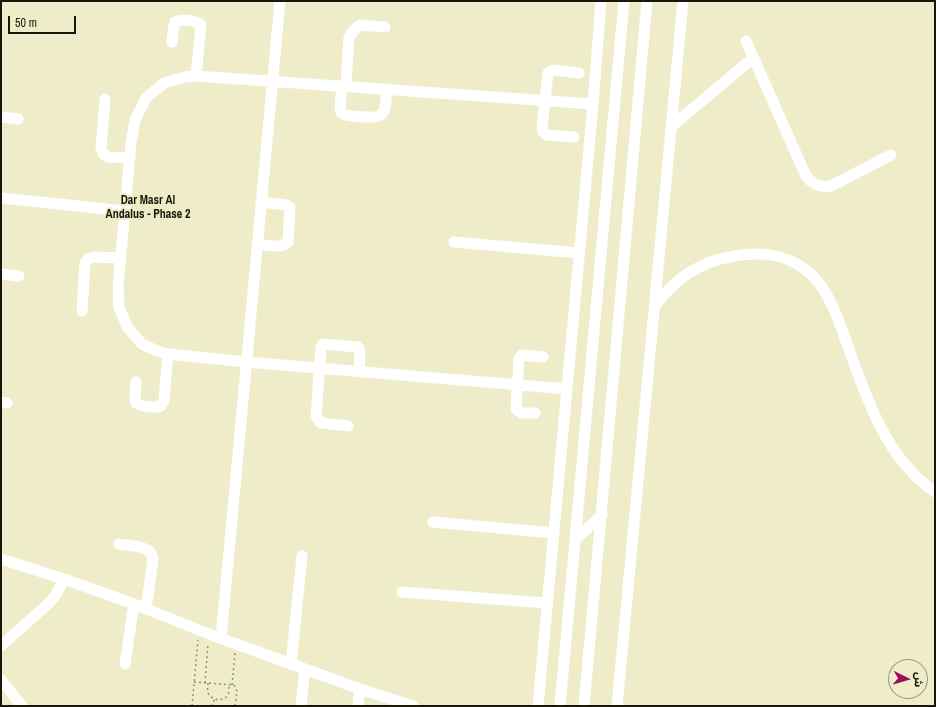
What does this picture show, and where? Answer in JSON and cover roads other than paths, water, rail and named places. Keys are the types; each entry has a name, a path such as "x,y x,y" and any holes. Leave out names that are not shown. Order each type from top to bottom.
{"street":[{"path":"221,638 280,1"},
{"path":"538,706 601,1"},
{"path":"560,706 624,1"},
{"path":"584,706 648,1"},
{"path":"617,706 683,1"},
{"path":"172,42 175,22 182,20 198,23 200,26 196,76"},
{"path":"385,28 360,25 354,30 350,37 340,108 341,113 345,115 376,118 381,116 384,112 387,89"},
{"path":"746,41 806,176 812,183 821,186 831,186 891,155"},
{"path":"672,126 753,58"},
{"path":"574,137 546,135 542,129 547,75 553,70 579,73"},
{"path":"567,389 246,362 168,354 157,351 142,344 128,328 119,308 118,286 120,258 135,120 146,98 164,83 185,77 196,76 272,80 593,104"},
{"path":"105,99 101,148 103,154 108,157 130,158"},
{"path":"1,117 18,118"},
{"path":"1,198 125,211"},
{"path":"257,244 284,246 288,242 290,207 287,205 261,202"},
{"path":"454,242 579,253"},
{"path":"655,307 668,289 682,277 693,270 717,260 743,254 766,254 784,258 800,266 814,278 831,305 867,396 892,447 922,483 935,492"},
{"path":"82,311 85,264 88,259 94,257 120,258"},
{"path":"1,274 19,276"},
{"path":"348,426 321,423 316,416 319,368 321,348 323,344 328,343 358,347 360,351 359,372"},
{"path":"136,382 135,400 138,404 157,407 161,406 164,400 168,354"},
{"path":"535,413 521,413 517,411 517,385 520,357 522,355 543,357"},
{"path":"575,540 602,515"},
{"path":"433,522 554,533"},
{"path":"120,544 146,549 152,554 153,559 146,609"},
{"path":"291,664 302,556"},
{"path":"1,559 64,579 134,604 235,644 360,689 413,706"},
{"path":"1,646 49,604 64,579"},
{"path":"402,592 547,603"},
{"path":"125,664 134,604"},
{"path":"301,706 305,669"},
{"path":"1,680 22,706"},
{"path":"358,706 360,689"}],"district":[{"name":"Dar Masr Al Andalus - Phase 2","path":"148,208"}]}
